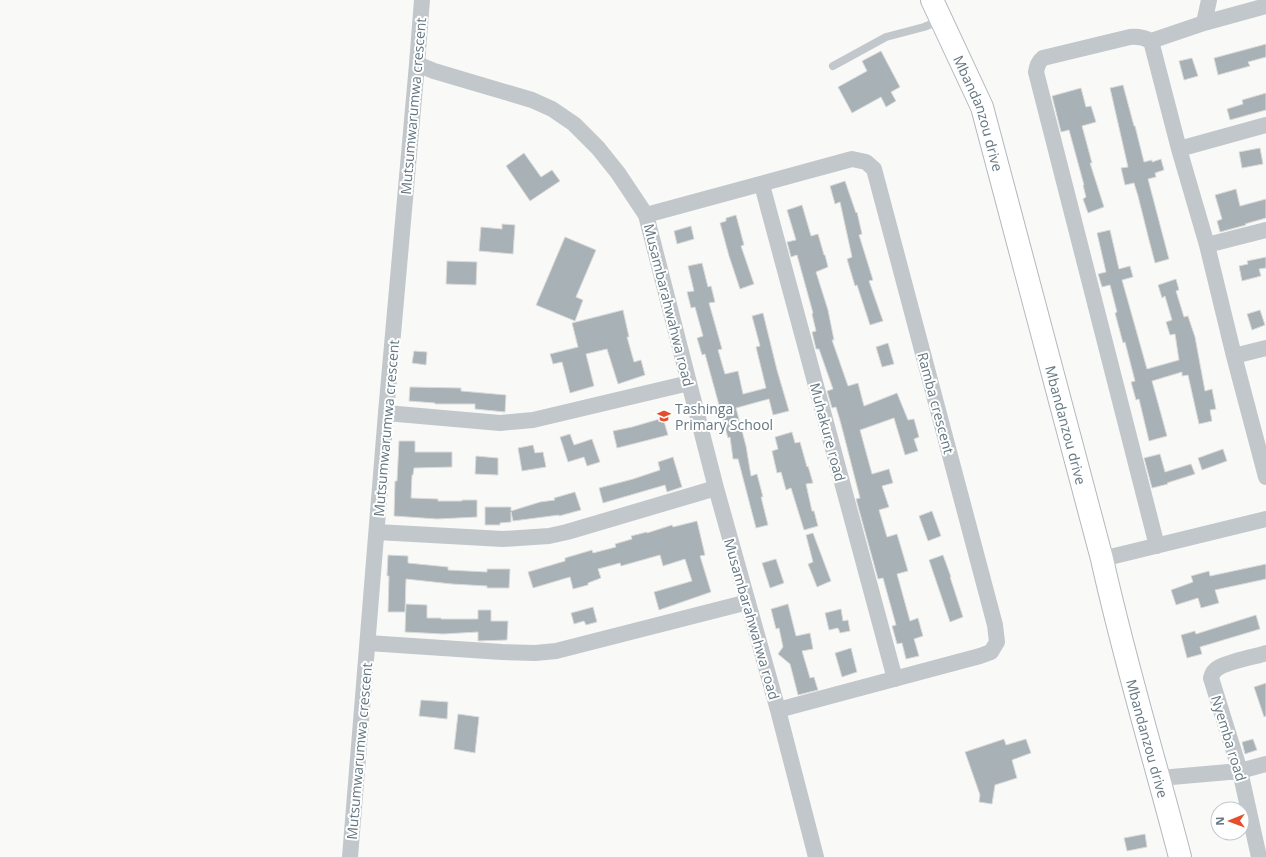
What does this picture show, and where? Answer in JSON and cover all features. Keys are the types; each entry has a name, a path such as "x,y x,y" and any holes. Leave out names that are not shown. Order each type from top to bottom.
{"street":[{"name":"Mutsumwarumwa crescent","path":"350,857 386,413 422,0"},
{"name":"Mbandanzou drive","path":"932,0 982,107 1102,559 1114,612 1160,778 1180,857"},
{"path":"1204,23 1209,0"},
{"path":"1157,546 1036,72 1039,62 1043,58 1130,37 1138,36 1151,40 1204,23 1266,6"},
{"path":"1151,40 1178,149 1207,245 1266,477"},
{"name":"Musambarahwahwa road","path":"417,64 434,71 532,100 552,109 574,124 598,148 618,173 646,215 716,488 778,710 816,857"},
{"path":"1178,149 1266,125"},
{"name":"Ramba crescent","path":"646,215 852,159 866,162 874,169 995,625 997,642 990,652 980,656 778,710"},
{"name":"Muhakure road","path":"762,184 895,679"},
{"path":"1207,245 1266,230"},
{"path":"1234,356 1266,348"},
{"path":"386,413 500,423 526,421 689,383"},
{"path":"377,532 503,539 549,536 716,488"},
{"path":"1102,559 1266,520"},
{"path":"368,643 502,652 535,653 556,651 748,602"},
{"name":"Nyemba road","path":"1259,857 1240,771 1211,678 1212,673 1217,668 1266,653"},
{"path":"1160,778 1240,771 1266,764"}],"lane":[{"path":"833,66 886,37 924,27 942,20"}],"building":[{"path":"1266,44 1266,57 1248,62 1250,66 1218,75 1214,58"},
{"path":"881,51 900,87 891,92 896,101 886,107 881,97 852,113 838,87 867,71 862,61"},
{"path":"1192,58 1198,76 1184,80 1179,61"},
{"path":"1123,85 1144,162 1152,160 1152,162 1161,159 1164,170 1155,173 1156,177 1148,179 1169,259 1155,263 1134,183 1125,185 1121,168 1128,167 1110,88"},
{"path":"1081,88 1086,107 1091,106 1096,122 1082,126 1092,163 1090,163 1104,207 1088,213 1083,199 1086,197 1084,185 1069,130 1061,132 1052,96"},
{"path":"1266,93 1266,110 1230,120 1227,109 1243,104 1242,100"},
{"path":"1260,148 1263,164 1242,168 1239,152"},
{"path":"524,153 541,177 552,170 560,181 530,201 506,166"},
{"path":"845,181 856,213 857,212 862,234 859,235 873,280 869,281 883,321 870,325 857,285 855,286 847,259 852,257 840,202 835,204 830,186"},
{"path":"1236,189 1240,206 1266,199 1266,218 1220,232 1217,221 1222,219 1215,195"},
{"path":"802,205 811,236 818,234 825,255 828,267 816,272 828,310 834,340 832,340 848,386 858,383 864,406 897,393 908,420 914,419 919,437 914,439 918,451 905,455 894,418 860,430 872,474 889,469 893,483 882,486 889,507 879,510 887,537 897,534 908,571 897,574 910,621 918,618 923,636 914,639 919,656 906,659 902,643 897,644 892,626 896,625 883,578 878,579 856,499 860,498 841,424 836,407 832,408 827,391 833,389 819,349 816,349 812,332 816,331 813,313 797,255 791,257 787,242 796,240 787,210"},
{"path":"736,215 744,245 741,246 754,284 740,289 720,223 726,221 726,218"},
{"path":"502,224 515,225 513,254 479,251 481,227 502,229"},
{"path":"691,226 694,239 677,244 674,231"},
{"path":"1110,230 1119,269 1130,266 1133,277 1122,280 1147,369 1179,360 1175,334 1170,335 1166,322 1172,320 1165,296 1162,298 1158,285 1176,279 1179,290 1176,291 1184,317 1188,316 1195,337 1205,391 1212,389 1216,409 1210,410 1212,421 1199,424 1188,375 1182,376 1182,372 1152,381 1167,436 1149,441 1139,399 1136,400 1131,382 1135,381 1125,342 1123,343 1115,313 1117,312 1110,285 1102,287 1098,274 1106,272 1097,233"},
{"path":"565,237 596,250 576,297 583,300 575,321 536,305"},
{"path":"1266,257 1266,268 1259,269 1261,276 1242,281 1239,266 1248,264 1247,261"},
{"path":"447,261 477,262 476,285 446,284"},
{"path":"702,263 708,287 711,286 715,302 709,303 722,349 718,350 725,374 738,371 743,394 766,388 756,347 760,346 752,316 763,313 789,411 773,415 769,399 736,408 746,446 751,476 757,474 768,525 756,528 738,459 733,459 730,437 728,438 705,354 702,355 697,338 703,336 695,307 691,308 687,292 694,291 688,266"},
{"path":"623,310 629,337 627,337 634,362 641,360 645,375 618,384 607,349 586,354 594,386 570,393 562,362 553,364 550,354 578,347 572,323"},
{"path":"1260,310 1265,325 1252,330 1247,314"},
{"path":"888,343 894,364 882,367 876,347"},
{"path":"414,351 427,352 426,365 412,363"},
{"path":"410,387 461,388 461,391 506,395 505,412 475,409 475,404 435,404 409,401"},
{"path":"663,418 668,435 617,448 613,431"},
{"path":"792,432 795,443 800,442 813,483 806,484 812,511 814,511 818,526 804,530 791,488 786,490 781,472 777,473 772,451 778,449 775,437"},
{"path":"570,434 574,445 592,439 600,462 587,466 584,457 568,462 560,437"},
{"path":"399,441 415,441 415,452 452,452 452,467 414,468 412,475 411,498 438,499 438,501 477,500 477,517 437,519 394,516 395,481 397,481"},
{"path":"533,445 535,453 543,452 546,467 522,471 518,448"},
{"path":"1223,449 1227,461 1202,470 1198,458"},
{"path":"1160,454 1165,472 1191,464 1195,474 1152,488 1144,458"},
{"path":"476,456 498,458 498,475 475,474"},
{"path":"673,457 682,487 667,492 665,485 603,503 599,488 660,470 658,462"},
{"path":"575,492 581,510 559,516 513,521 511,512 511,522 500,523 500,525 485,525 485,507 511,507 511,511 540,502 555,500 554,498"},
{"path":"932,511 941,536 928,541 919,516"},
{"path":"697,521 705,555 700,556 711,592 659,610 654,592 692,581 685,559 663,566 660,555 621,566 620,563 598,569 601,578 588,583 588,585 573,589 570,577 533,588 528,572 565,561 565,558 592,550 593,553 616,547 615,544 632,539 631,536 647,533 672,525 673,527"},
{"path":"813,533 831,581 817,587 808,564 813,562 806,535"},
{"path":"388,555 408,556 408,563 448,567 448,570 487,572 487,569 510,569 509,588 487,588 487,586 406,579 405,612 388,612"},
{"path":"943,555 963,617 950,622 929,560"},
{"path":"776,559 784,583 770,588 762,563"},
{"path":"1266,564 1266,579 1215,590 1219,603 1201,608 1198,598 1176,605 1171,590 1193,582 1191,576 1209,571 1210,576"},
{"path":"406,604 427,605 427,618 441,619 478,619 478,610 491,610 491,621 508,621 507,640 478,641 478,632 443,634 405,632"},
{"path":"788,604 796,636 810,633 813,649 802,651 810,678 814,677 818,690 798,695 790,664 778,654 783,647 779,628 776,629 771,609"},
{"path":"593,607 597,622 586,625 584,621 574,624 571,613"},
{"path":"841,609 843,621 848,620 850,631 840,633 838,628 829,630 825,613"},
{"path":"1256,615 1260,629 1200,647 1202,654 1187,658 1181,635 1195,631 1196,634"},
{"path":"851,648 857,672 842,677 835,653"},
{"path":"1266,683 1266,716 1264,717 1254,687"},
{"path":"421,700 448,702 447,719 419,716"},
{"path":"458,714 479,717 475,753 454,749"},
{"path":"1004,739 1006,745 1026,739 1031,753 1012,760 1017,778 995,785 992,804 979,802 980,795 965,752"},
{"path":"1253,739 1257,750 1245,754 1242,742"},
{"path":"1145,834 1147,847 1127,851 1124,838"}],"place":[{"name":"Tashinga Primary School","path":"664,416"}]}
